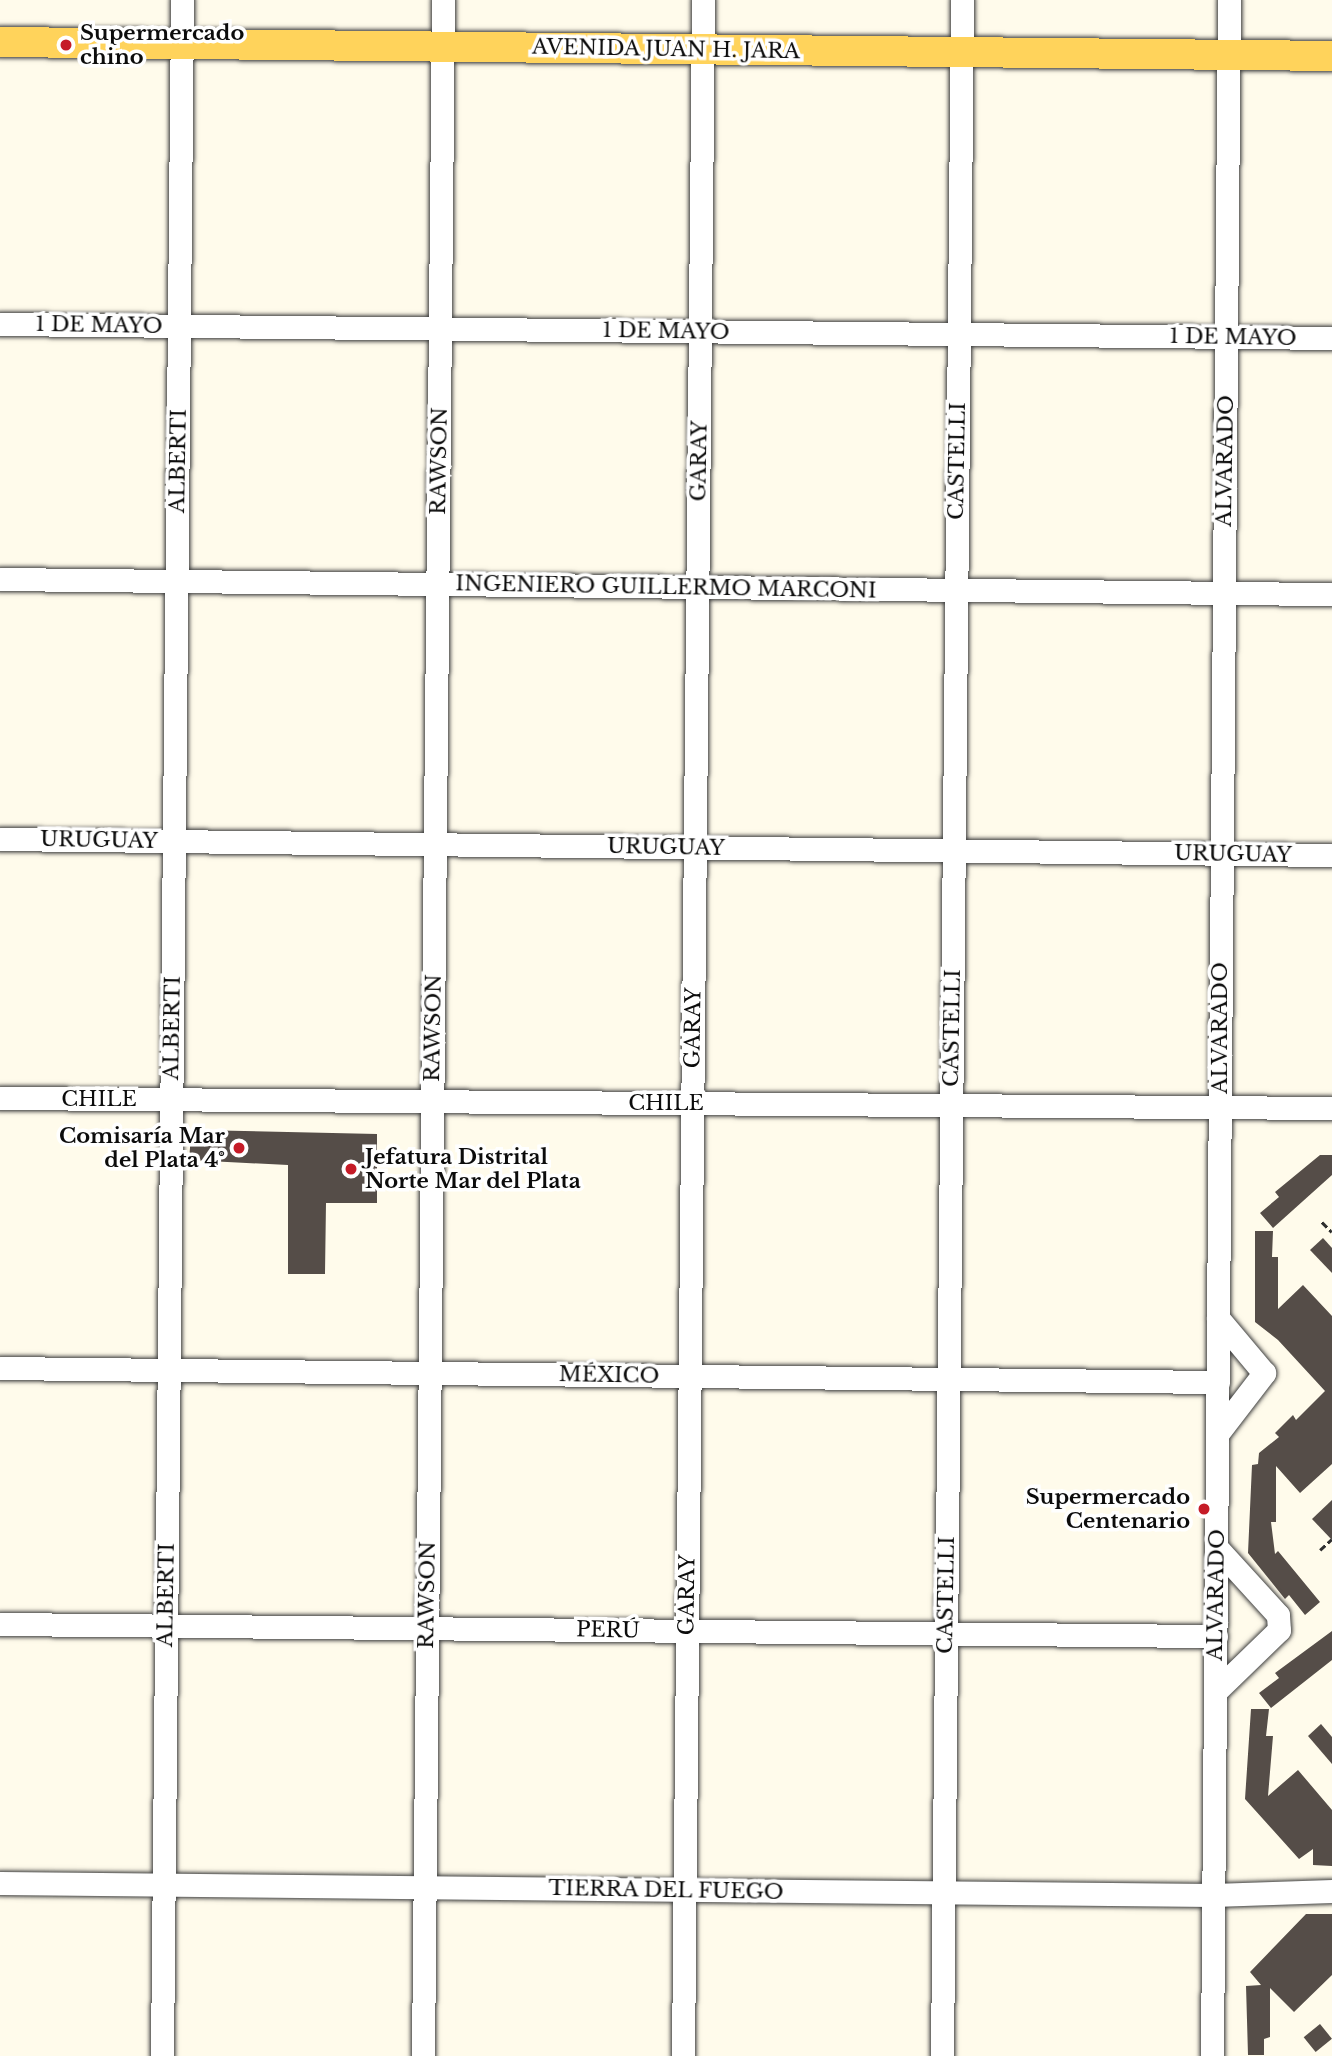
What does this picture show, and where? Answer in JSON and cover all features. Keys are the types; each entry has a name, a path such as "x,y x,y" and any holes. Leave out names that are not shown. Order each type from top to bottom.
{"main road":[{"name":"AVENIDA JUAN H. JARA","path":"0,42 1332,56"}],"street":[{"name":"ALBERTI","path":"162,2056 182,0"},
{"name":"RAWSON","path":"423,2056 443,0"},
{"name":"GARAY","path":"683,2056 703,0"},
{"name":"CASTELLI","path":"942,2056 962,0"},
{"name":"ALVARADO","path":"1212,2056 1229,0"},
{"name":"1 DE MAYO","path":"0,324 1332,338"},
{"name":"INGENIERO GUILLERMO MARCONI","path":"0,579 1332,594"},
{"name":"URUGUAY","path":"0,839 1332,855"},
{"name":"CHILE","path":"0,1098 1332,1108"},
{"path":"1217,1433 1264,1373 1219,1318"},
{"name":"MÉXICO","path":"0,1368 1218,1382"},
{"path":"1215,1692 1279,1630 1278,1615 1217,1548"},
{"name":"PERÚ","path":"0,1624 1216,1636"},
{"name":"TIERRA DEL FUEGO","path":"0,1883 1213,1895 1332,1891"}],"path":[{"path":"1322,1222 1332,1232"},
{"path":"1320,1550 1332,1539"}],"building":[{"path":"197,1130 377,1134 377,1203 326,1203 325,1274 288,1274 288,1165 189,1160 191,1135"},
{"path":"1320,1155 1332,1155 1332,1175 1273,1228 1260,1213 1279,1197 1275,1192"},
{"path":"1255,1231 1273,1231 1272,1257 1278,1257 1278,1309 1303,1285 1332,1316 1332,1464 1300,1493 1276,1466 1276,1522 1271,1522 1275,1554 1278,1551 1320,1602 1305,1615 1289,1595 1285,1599 1248,1553 1252,1465 1258,1464 1259,1453 1279,1437 1275,1433 1293,1415 1296,1420 1325,1391 1278,1340 1255,1322"},
{"path":"1323,1238 1332,1248 1332,1273 1310,1250"},
{"path":"1332,1500 1332,1540 1312,1519"},
{"path":"1332,1631 1332,1660 1271,1708 1259,1693 1279,1678 1275,1673"},
{"path":"1251,1709 1269,1709 1266,1736 1273,1736 1268,1796 1298,1770 1332,1810 1332,1866 1313,1865 1313,1849 1299,1859 1245,1799"},
{"path":"1321,1724 1332,1737 1332,1764 1308,1736"},
{"path":"1306,1914 1332,1914 1332,1975 1294,2012 1270,1988 1270,2037 1264,2039 1264,2055 1248,2055 1246,1986 1261,1985 1250,1972"},
{"path":"1320,2024 1332,2039 1316,2052 1304,2037"}],"place":[{"name":"Supermercado chino","path":"66,45"},
{"name":"Comisaría Mar del Plata 4°","path":"239,1148"},
{"name":"Jefatura Distrital Norte Mar del Plata","path":"351,1169"},
{"name":"Supermercado Centenario","path":"1204,1509"}]}
